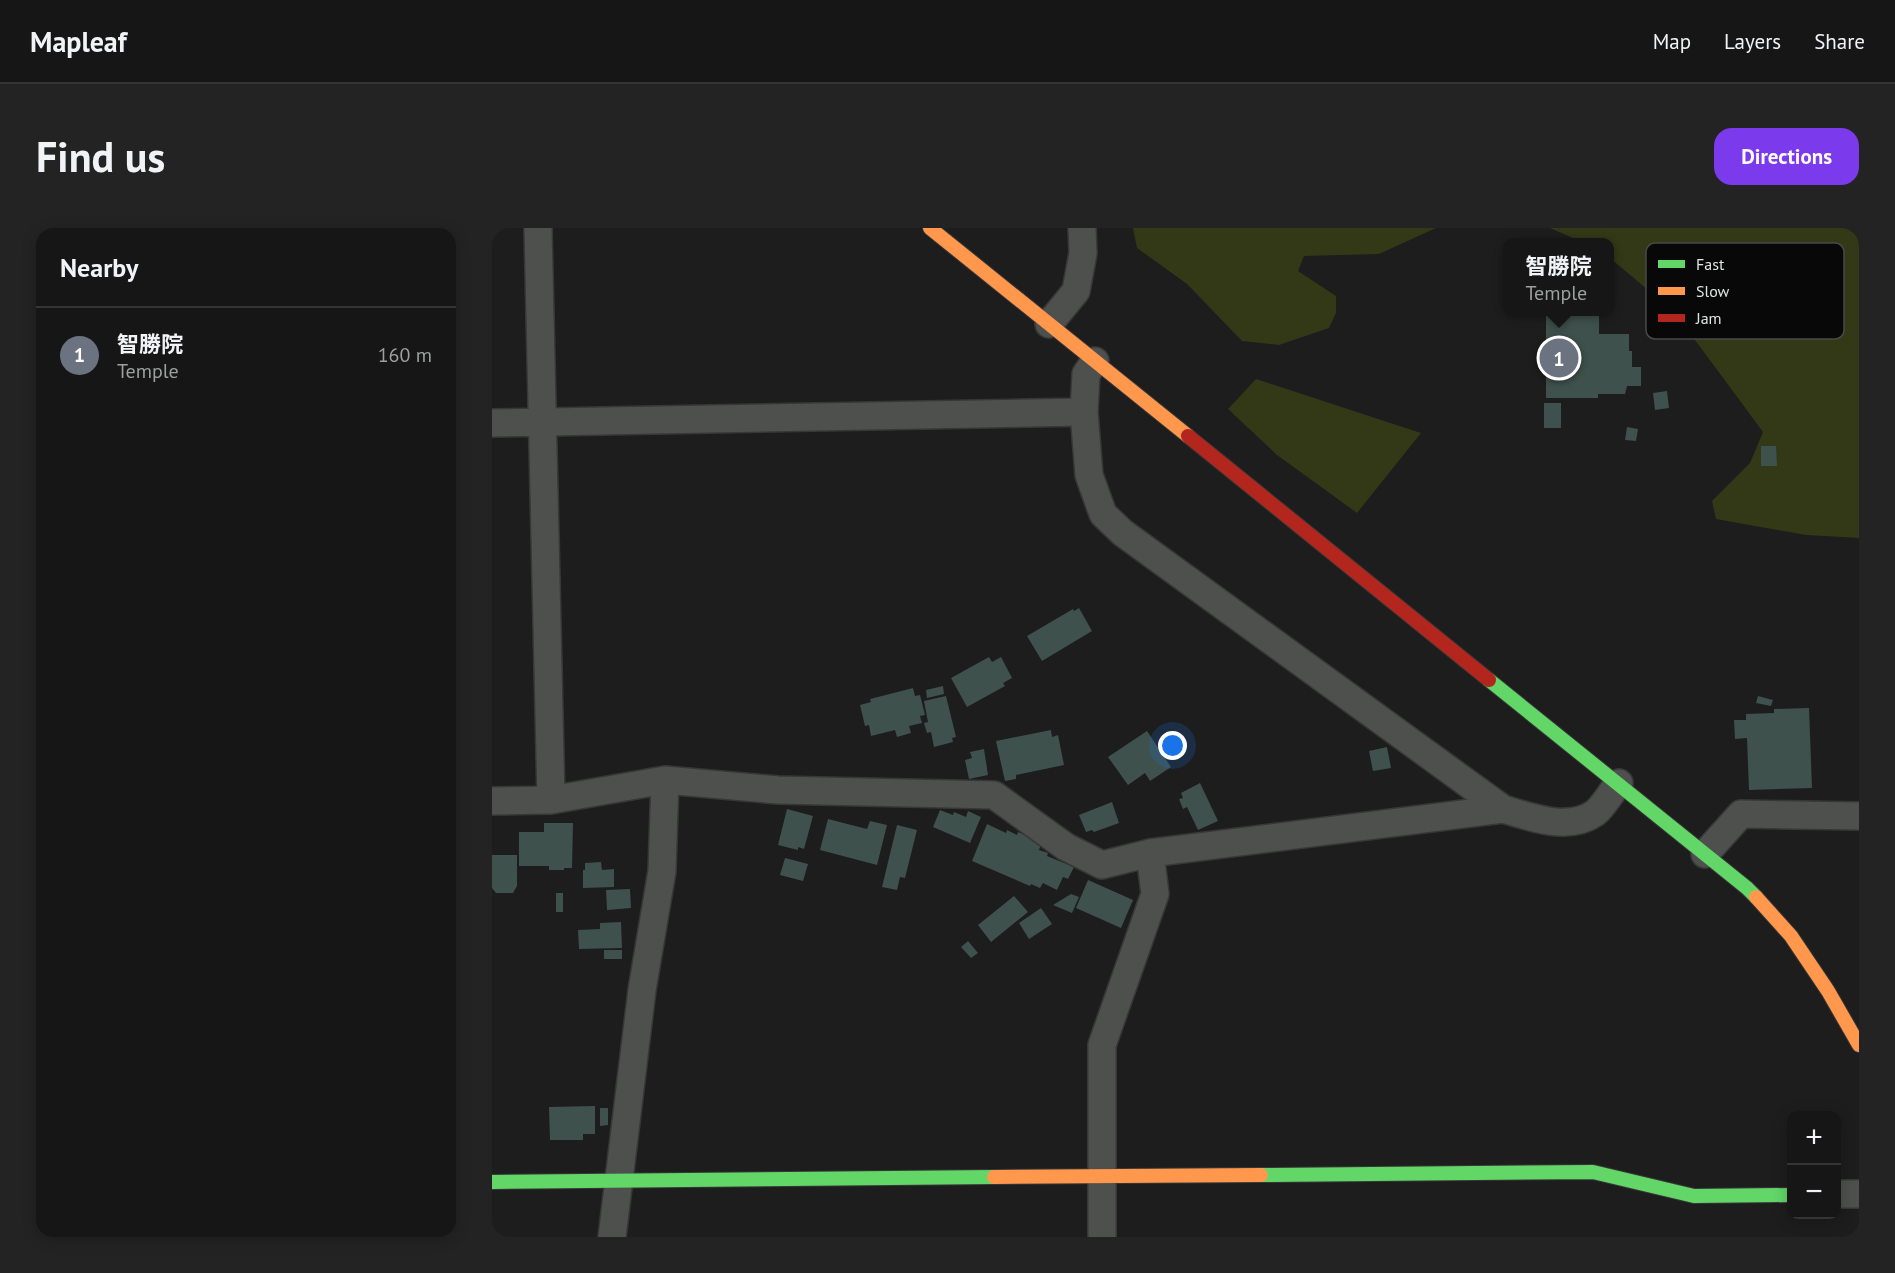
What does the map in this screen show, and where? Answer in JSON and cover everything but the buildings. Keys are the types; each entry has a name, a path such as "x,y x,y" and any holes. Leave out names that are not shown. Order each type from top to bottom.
{"street":[{"path":"538,228 551,800"},
{"path":"930,228 1747,888 1791,936 1828,991 1859,1045"},
{"path":"1049,324 1076,291 1083,253 1082,228"},
{"path":"1095,361 1086,374 1084,412 1089,475 1103,514 1123,533 1503,809 1548,821 1578,822 1596,812 1619,783"},
{"path":"492,423 1084,412"},
{"path":"492,801 551,800 665,780 778,790 994,795 1066,847 1102,865 1150,853 1503,809"},
{"path":"612,1237 642,990 662,871 665,780"},
{"path":"1705,854 1741,814 1859,816"},
{"path":"1102,1237 1102,1045 1155,894 1150,853"},
{"path":"492,1182 1593,1172 1694,1196 1787,1195"},
{"path":"1841,1194 1859,1194"}],"green space":[{"path":"1133,228 1436,228 1379,254 1304,256 1298,271 1336,296 1336,313 1329,328 1279,345 1242,341 1187,284 1137,248"},
{"path":"1550,228 1859,228 1859,538 1806,535 1716,519 1712,501 1750,463 1763,432 1694,339 1844,339 1844,243 1646,243 1646,288 1614,261 1614,238 1573,238"},
{"path":"1256,379 1421,433 1357,513 1277,455 1228,409"}],"traffic: fast":[{"path":"1489,680 1756,897"},
{"path":"1261,1175 1593,1172 1694,1196 1787,1195"},
{"path":"492,1182 994,1177"}],"traffic: slow":[{"path":"930,228 1188,436"},
{"path":"1756,897 1791,936 1828,991 1859,1045"},
{"path":"994,1177 1261,1175"}],"traffic: jam":[{"path":"1188,436 1489,680"}],"place":[{"name":"智勝院","path":"1559,358"}]}
